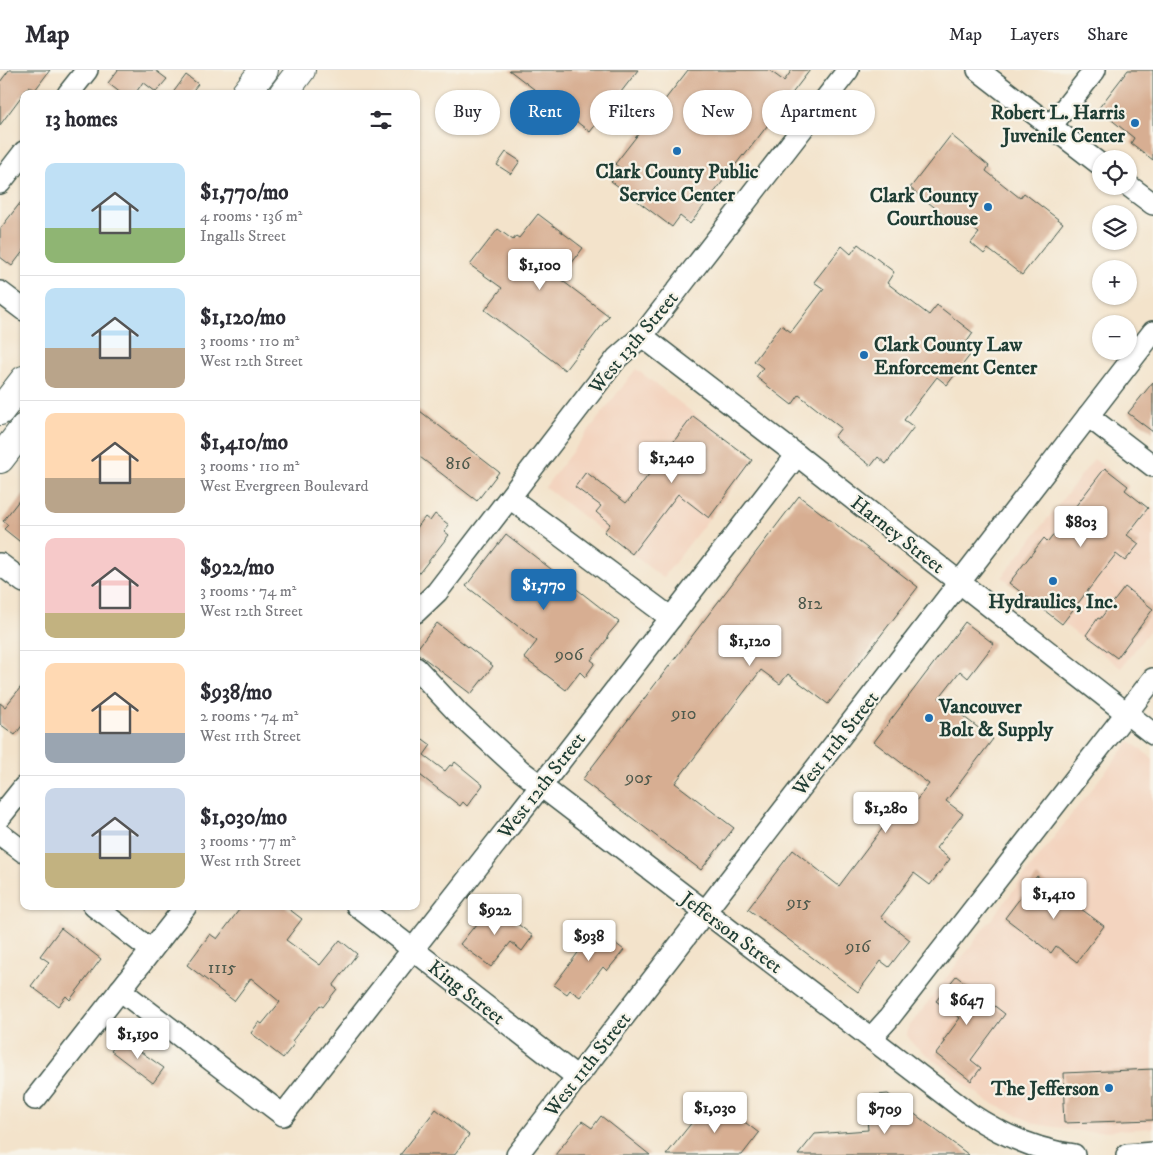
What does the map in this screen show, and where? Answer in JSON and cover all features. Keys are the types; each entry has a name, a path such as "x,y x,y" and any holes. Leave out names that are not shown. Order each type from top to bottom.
{"main road":[{"path":"248,90 264,70"},
{"path":"286,90 301,70"},
{"path":"0,411 20,385"},
{"path":"0,459 20,433"}],"street":[{"path":"71,90 87,70"},
{"name":"West 13th Street","path":"420,608 437,592 617,358 642,336 848,70"},
{"path":"978,70 1092,157"},
{"path":"1052,126 1095,70"},
{"path":"0,183 20,157"},
{"path":"1137,192 1153,204"},
{"path":"0,292 20,307"},
{"name":"West 11th Street","path":"517,1155 1153,332"},
{"name":"Harney Street","path":"642,336 1153,734"},
{"path":"1088,416 1153,466"},
{"name":"West 12th Street","path":"120,990 283,1115 797,455"},
{"path":"510,498 671,618"},
{"path":"0,564 20,579"},
{"name":"Jefferson Street","path":"420,672 459,714 520,770 970,1114 1012,1138 1050,1151 1074,1155"},
{"path":"871,1038 889,1018 1153,679"},
{"path":"0,817 20,792"},
{"path":"0,834 20,849"},
{"path":"99,910 151,950"},
{"path":"35,1099 183,910"},
{"name":"King Street","path":"362,910 577,1077"},
{"path":"1127,1155 1153,1153"}],"shaded area":[{"path":"636,369 754,460 663,578 545,487"},
{"path":"1094,459 1129,487 1106,516 1129,534 1153,505 1153,626 1121,668 1002,577"},
{"path":"1130,741 1153,759 1153,1128 1086,1132 1036,1124 987,1101 913,1044 907,1035 908,1028"}],"building":[{"path":"9,70 50,70 35,90 29,86 26,90 20,90 20,98 0,125 0,82"},
{"path":"118,70 155,70 167,79 158,90 153,90 143,82 138,90 117,90 108,83"},
{"path":"509,70 638,70 623,90 590,90 590,132 580,124 580,90 535,90"},
{"name":"Clark County Public Service Center","path":"688,70 769,70 784,81 792,70 810,70 795,90 762,90 762,133 690,224 680,216 672,227 611,181 621,169 615,164 638,135 673,135 672,90"},
{"name":"Robert L. Harris Juvenile Center","path":"1128,70 1153,70 1153,160 1131,143 1134,138 1098,109"},
{"path":"186,75 198,84 193,90 175,90"},
{"name":"Clark County Courthouse","path":"951,135 989,166 986,171 1020,198 1024,193 1063,223 1022,275 988,249 984,254 971,243 979,233 956,215 952,221 910,188"},
{"path":"506,152 520,161 511,174 497,165"},
{"path":"20,203 20,255 12,266 0,257 0,229"},
{"path":"538,214 583,248 560,279 609,316 565,370 485,310 502,288 470,265 498,229 513,240 516,236 519,238"},
{"name":"Clark County Law Enforcement Center","path":"858,244 894,272 887,283 929,315 937,305 973,333 966,343 974,350 947,385 937,377 904,420 914,427 886,464 878,457 871,466 834,437 841,428 799,395 792,405 756,377 763,368 754,361 781,325 791,332 824,289 814,282 842,246 851,254"},
{"path":"1153,382 1153,432 1128,413"},
{"path":"420,411 499,472 477,501 420,457"},
{"path":"693,416 752,460 709,518 678,494 632,554 604,532 610,524 596,512 601,506 575,487 586,472 626,503"},
{"path":"1105,468 1128,486 1125,490 1148,508 1127,535 1139,544 1125,561 1116,554 1062,624 1009,583 1044,538 1048,542"},
{"path":"799,496 918,587 828,704 788,674 780,684 761,670 675,783 734,828 701,870 582,780"},
{"path":"20,499 20,542 4,529 8,525 3,521"},
{"path":"435,514 449,525 444,531 449,535 420,572 420,524 425,517 430,521"},
{"path":"506,534 619,622 591,660 595,663 585,677 580,672 566,690 524,658 537,641 466,586"},
{"path":"1125,587 1153,609 1117,658 1086,635"},
{"path":"965,622 994,644 968,678 960,671 939,698 993,739 946,801 963,814 936,848 950,859 930,885 914,873 881,917 910,940 889,967 881,961 858,992 748,909 793,850 839,886 894,813 902,819 929,784 874,742"},
{"path":"437,623 493,666 471,694 420,655 420,645"},
{"path":"20,688 20,728 15,735 0,724 0,703 5,707"},
{"path":"420,737 431,745 424,755 445,771 455,762 483,785 467,806 463,802 460,806 420,775"},
{"path":"1037,876 1104,926 1077,962 1056,946 1051,953 1005,918"},
{"path":"492,905 495,907 497,905 533,936 522,951 511,942 491,967 460,944"},
{"path":"239,910 290,910 302,919 286,940 320,965 340,940 357,954 333,986 337,989 323,1007 320,1005 292,1041 295,1043 283,1058 251,1033 259,1022 262,1024 280,1002 251,978 234,1001 187,965 210,934 217,939"},
{"path":"592,925 624,950 607,971 603,967 580,997 570,990 567,994 554,985 580,950 575,946"},
{"path":"61,928 101,959 70,1000 66,996 58,1006 31,986 49,962 40,956"},
{"path":"956,976 1005,1014 971,1060 981,1068 971,1081 936,1054 960,1018 936,1001"},
{"path":"121,1038 164,1068 153,1083 111,1051"},
{"name":"The Jefferson","path":"1153,1069 1153,1120 1064,1123 1064,1073"},
{"path":"888,1094 969,1155 798,1155 815,1134 868,1130 865,1096"},
{"path":"712,1097 759,1133 742,1155 666,1155"},
{"path":"436,1109 469,1135 454,1155 400,1155"},
{"path":"601,1116 650,1155 555,1155 582,1121 592,1128"}],"place":[{"name":"Robert L. Harris Juvenile Center","path":"1135,123"},
{"name":"Clark County Public Service Center","path":"677,151"},
{"name":"Clark County Courthouse","path":"988,207"},
{"name":"Clark County Law Enforcement Center","path":"864,355"},
{"name":"Hydraulics, Inc.","path":"1053,581"},
{"name":"Vancouver Bolt & Supply","path":"929,718"},
{"name":"The Jefferson","path":"1109,1088"}]}
